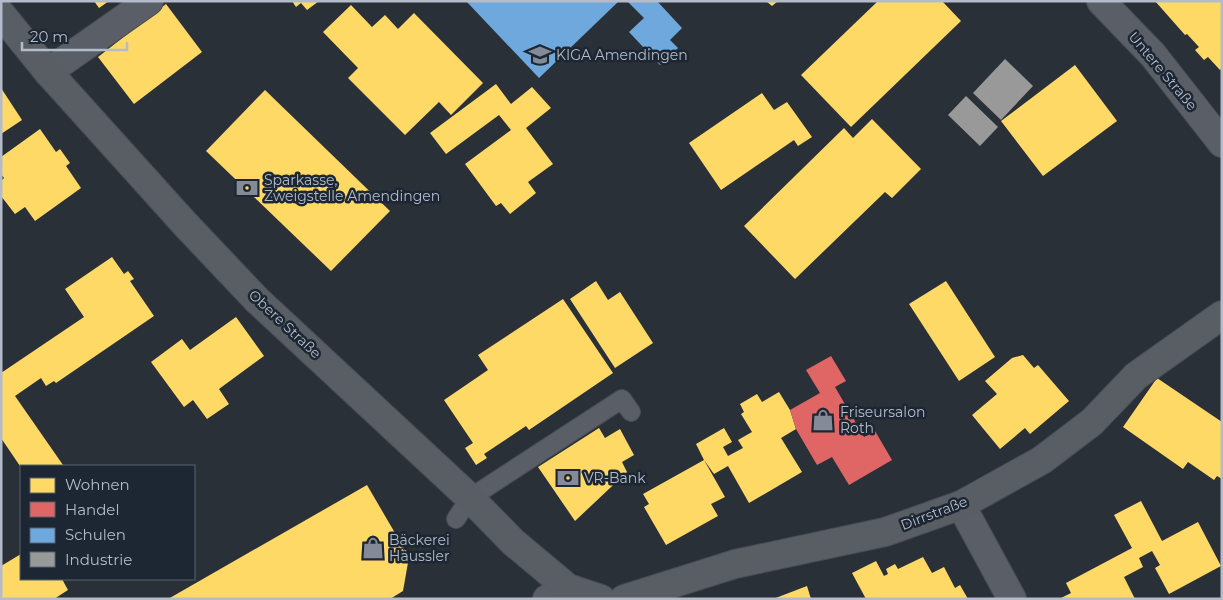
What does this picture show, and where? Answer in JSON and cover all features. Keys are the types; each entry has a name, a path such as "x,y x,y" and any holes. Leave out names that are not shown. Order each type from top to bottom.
{"street":[{"path":"48,72 149,1"},
{"name":"Untere Straße","path":"1101,1 1153,55 1222,144"},
{"name":"Obere Straße","path":"1,14 48,72 185,224 257,300 463,509 513,542 558,593 601,599"},
{"name":"Dirrstraße","path":"624,599 735,564 885,532 961,505 1042,460 1092,422 1136,376 1222,315"},
{"path":"961,505 1012,599"}],"lane":[{"path":"463,509 622,399 631,412"}],"building: Wohnen":[{"path":"94,1 109,1 99,8"},
{"path":"292,1 319,1 307,10 301,3 296,7"},
{"path":"766,1 778,1 772,6"},
{"path":"878,1 942,1 961,21 851,127 801,75"},
{"path":"1155,1 1222,1 1222,68 1220,70 1208,57 1204,60 1195,50 1199,47 1187,34 1185,35"},
{"path":"166,4 202,52 134,104 98,57"},
{"path":"351,5 372,27 385,15 398,29 414,13 483,83 451,115 439,102 405,135 348,78 358,68 323,32"},
{"path":"1075,65 1117,121 1043,176 1001,121"},
{"path":"496,84 511,104 532,87 551,108 526,128 553,164 528,182 536,193 510,214 501,203 496,206 465,164 511,130 499,115 446,154 430,133"},
{"path":"1,88 22,120 1,134"},
{"path":"265,90 390,211 331,271 206,151"},
{"path":"762,93 774,110 787,102 812,137 798,146 794,140 721,190 689,143"},
{"path":"872,119 921,169 892,198 885,192 795,279 744,226 844,128 853,138"},
{"path":"40,129 56,152 60,149 70,163 66,166 81,188 35,221 25,207 15,214 1,196 1,181 4,178 1,174 1,157"},
{"path":"112,257 124,274 128,271 134,279 130,281 154,316 56,383 54,381 46,386 41,378 15,396 63,465 20,466 1,438 1,373 84,317 65,289"},
{"path":"596,281 608,300 620,292 653,343 615,368 570,299"},
{"path":"946,281 995,357 959,381 909,304"},
{"path":"563,299 613,373 529,430 526,426 484,454 487,458 476,465 465,448 473,443 444,400 488,370 478,355"},
{"path":"236,317 264,356 219,389 229,404 207,419 193,400 184,407 151,362 182,339 190,350"},
{"path":"1023,355 1034,368 1038,365 1069,401 1030,434 1025,428 1000,449 972,415 997,394 985,381 1012,358"},
{"path":"1157,378 1222,422 1222,479 1217,476 1214,480 1188,462 1183,469 1123,427"},
{"path":"779,392 790,410 796,429 781,438 802,472 749,503 728,466 714,474 696,444 724,428 732,442 723,447 728,456 743,448 738,440 752,432 741,414 744,412 740,404 757,394 762,402"},
{"path":"599,428 605,438 620,429 634,455 622,462 627,472 575,521 538,467"},
{"path":"704,460 725,497 711,504 718,516 666,545 644,507 649,504 643,494"},
{"path":"367,485 409,557 403,591 390,599 168,599"},
{"path":"1141,501 1162,541 1198,522 1221,566 1169,594 1155,568 1160,565 1152,551 1139,558 1143,567 1124,577 1135,599 1059,599 1071,593 1066,583 1132,548 1114,515"},
{"path":"20,555 20,580 63,580 68,590 54,599 1,599 1,566"},
{"path":"923,557 932,573 944,567 955,588 960,585 968,599 866,599 852,573 876,561 884,576 888,574 886,569 895,564 898,569"},
{"path":"807,586 811,599 773,599"}],"building: Handel":[{"name":"Friseursalon Roth","path":"831,356 846,381 835,387 864,437 875,431 892,460 849,485 832,457 817,465 796,429 790,410 820,393 806,370"}],"building: Schulen":[{"name":"KIGA Amendingen","path":"466,1 619,1 539,78"},
{"name":"KIGA Amendingen","path":"627,1 657,1 682,28 670,40 678,48 660,65 629,32 644,18"}],"building: Industrie":[{"path":"1005,59 1033,86 1001,120 973,93"},
{"path":"966,96 998,127 980,146 948,115"}],"place":[{"name":"KIGA Amendingen","path":"540,55"},
{"name":"Sparkasse, Zweigstelle Amendingen","path":"247,188"},
{"name":"Friseursalon Roth","path":"823,420"},
{"name":"VR-Bank","path":"568,478"},
{"name":"Bäckerei Häussler","path":"373,548"}]}
